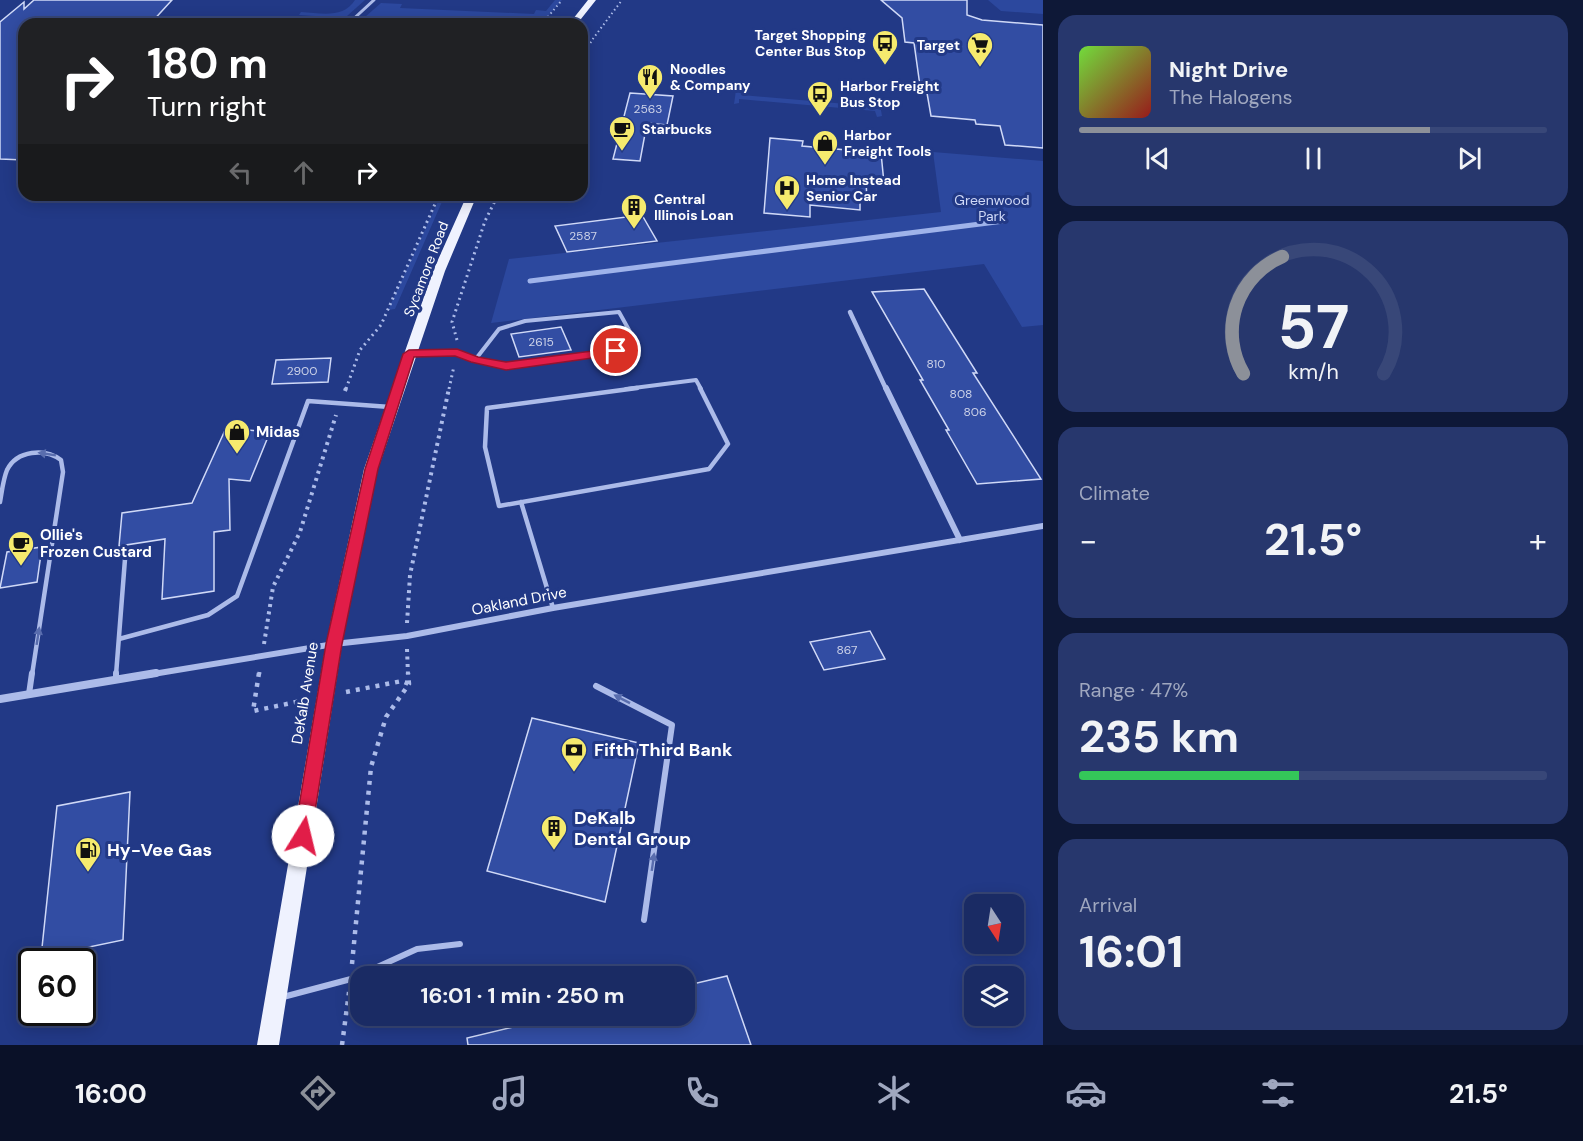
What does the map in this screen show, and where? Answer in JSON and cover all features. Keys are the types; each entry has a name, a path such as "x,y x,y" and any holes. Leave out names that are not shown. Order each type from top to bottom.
{"main road":[{"path":"578,18 592,0"},
{"name":"Sycamore Road","path":"409,354 439,271 469,201"},
{"name":"DeKalb Avenue","path":"268,1045 334,644 371,469 409,354"}],"street":[{"path":"850,312 960,540"},
{"name":"Oakland Drive","path":"0,699 334,644 407,636 553,608 1043,526"}],"lane":[{"path":"355,18 375,0"},
{"path":"409,354 457,352 475,360 506,366 639,348 619,312 525,321 499,329 475,360"},
{"path":"696,380 728,444 709,469 521,502 499,506 484,447 487,408 696,380"},
{"path":"118,639 208,615 237,596 308,400 391,407"},
{"path":"0,502 10,464 17,459 40,452 50,453 61,460 63,472 29,694"},
{"path":"521,502 553,608"},
{"path":"116,680 125,559"},
{"path":"596,686 672,725 644,920"},
{"path":"380,966 417,949 460,944"},
{"path":"276,999 350,979"}],"path":[{"path":"547,18 562,0"},
{"path":"588,48 622,0"},
{"path":"409,684 402,681 253,711 273,586 300,532 360,350 381,325 436,201"},
{"path":"352,966 371,767 386,717 409,684 407,636 410,575 457,352 457,336 452,322 485,221 495,201"},
{"path":"342,1045 350,986"}],"green space":[{"path":"355,0 365,0 345,18 299,15 301,12 331,14 350,6"},
{"path":"555,0 562,0 546,18 365,17 381,3 402,4 400,8 534,14 536,10 546,11"},
{"path":"988,0 1043,0 1043,14 1001,11"},
{"path":"740,89 742,95 870,106 874,101 880,105 882,116 877,117 875,111 739,99 739,103 734,104 736,90"},
{"name":"Greenwood Park","path":"933,152 1043,161 1043,325 1022,327 984,264 491,323 509,259 941,212"},
{"path":"438,201 442,201 395,309 388,310"}],"building":[{"path":"34,0 172,0 156,18 18,18 18,160 0,159 0,22 24,2 24,9"},
{"name":"Target","path":"881,0 967,0 967,15 982,20 1043,25 1043,148 1005,145 1000,126 976,124 975,120 931,116 927,93 921,93 914,43 905,42 902,18"},
{"path":"630,93 673,96 667,125 647,123 640,161 613,159"},
{"name":"Harbor Freight Tools","path":"770,138 803,141 802,146 881,153 884,183 866,181 867,200 860,200 860,210 810,205 810,217 764,213"},
{"path":"642,215 657,241 567,252 555,226"},
{"path":"924,289 977,373 973,373 1041,479 977,484 920,380 923,380 872,292"},
{"path":"561,327 571,350 519,357 511,334"},
{"path":"331,358 328,382 272,384 276,360"},
{"path":"226,428 270,432 250,481 229,479 230,530 214,532 214,591 162,599 165,539 119,546 122,513 192,503"},
{"name":"Ollie's Frozen Custard","path":"42,547 37,582 0,588 7,552"},
{"path":"870,631 885,659 824,670 810,642"},
{"path":"532,718 639,743 605,902 487,871"},
{"name":"Hy-Vee Gas","path":"130,792 123,940 84,948 42,948 57,806"},
{"path":"727,976 751,1045 468,1045 467,1038 518,1026 695,1026 695,983"}],"waterway":[{"path":"530,281 1004,221"}],"place":[{"name":"Target Shopping Center Bus Stop","path":"885,66"},
{"name":"Target","path":"980,68"},
{"name":"Noodles & Company","path":"650,100"},
{"name":"Harbor Freight Bus Stop","path":"820,117"},
{"name":"Starbucks","path":"622,152"},
{"name":"Harbor Freight Tools","path":"825,166"},
{"name":"Home Instead Senior Car","path":"787,211"},
{"name":"Central Illinois Loan","path":"634,230"},
{"name":"Midas","path":"237,455"},
{"name":"Ollie's Frozen Custard","path":"21,567"},
{"name":"Fifth Third Bank","path":"574,773"},
{"name":"DeKalb Dental Group","path":"554,851"},
{"name":"Hy-Vee Gas","path":"88,873"}],"route":[{"path":"303,836 334,644 371,469 409,354 457,352 475,360 506,366 616,351"}]}
